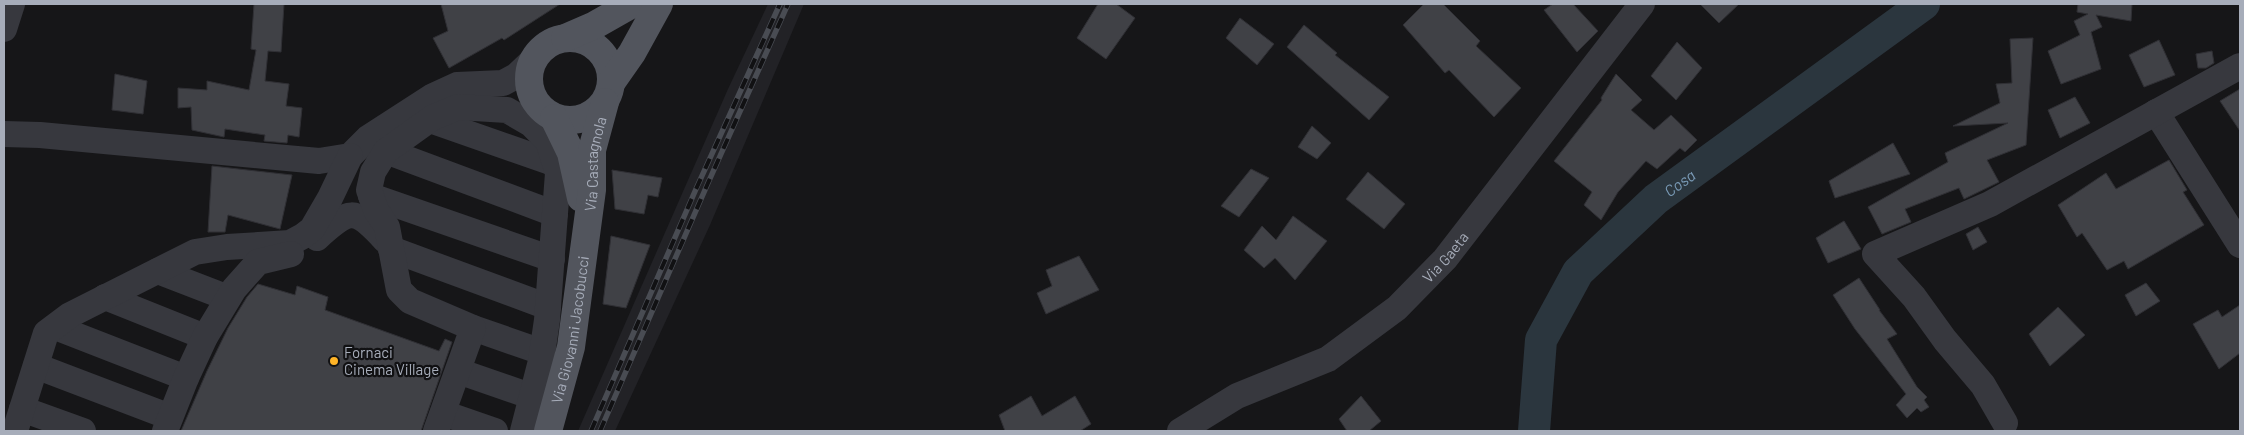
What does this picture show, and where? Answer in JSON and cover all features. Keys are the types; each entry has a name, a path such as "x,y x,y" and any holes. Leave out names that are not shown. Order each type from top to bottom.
{"main road":[{"path":"586,226 571,153 531,94 528,83 529,71 533,60 541,49 552,42 595,25 632,4"},
{"path":"545,112 577,120 588,117 597,111 659,4"},
{"path":"565,38 577,38 588,42 598,50 608,65 608,92"},
{"name":"Via Castagnola","path":"586,226 592,190 592,150 608,92"},
{"name":"Via Giovanni Jacobucci","path":"548,431 571,347 586,226"}],"street":[{"path":"4,29 12,4"},
{"name":"Via Gaeta","path":"1180,431 1237,396 1328,359 1397,308 1445,259 1642,4"},
{"path":"431,108 457,85 503,83 516,76 533,60"},
{"path":"2005,422 1983,385 1945,340 1914,297 1875,254 1990,204 2240,66"},
{"path":"431,108 475,91 491,93 545,112"},
{"path":"83,431 18,420 46,333 70,315 195,252 227,246 290,243 303,236 312,229 330,198 367,150 406,111 458,106 507,110 531,124 548,142 558,173 548,307 542,352 533,397 523,431"},
{"path":"431,108 556,164"},
{"path":"2156,112 2240,245"},
{"path":"4,134 40,135 319,161 367,150 555,214"},
{"path":"367,150 373,172 369,190 376,210 387,227 399,290 410,301 473,328 542,352"},
{"path":"317,238 333,216 367,150"},
{"path":"371,196 552,259"},
{"path":"36,366 168,424 205,337 228,298 249,271 258,262 276,259 299,251 340,217 353,214 367,220 390,247 548,307"},
{"path":"158,271 228,298"},
{"path":"105,298 205,337"},
{"path":"55,327 186,378"},
{"path":"473,328 440,422 495,431"},
{"path":"458,371 533,397"}],"shaded area":[{"path":"768,4 804,4 710,225 615,431 578,431 728,89"}],"building":[{"path":"254,4 284,4 281,52 268,51 265,81 289,84 286,106 302,108 299,137 288,135 287,143 264,141 265,135 225,129 224,137 192,130 191,107 178,108 178,88 207,90 207,81 249,90 256,50 251,49"},
{"path":"441,4 560,4 504,40 502,38 449,68 433,38 448,31"},
{"path":"1098,4 1116,4 1135,18 1106,59 1077,38"},
{"path":"1424,4 1443,4 1480,41 1476,46 1521,88 1494,117 1449,70 1445,73 1403,25"},
{"path":"1553,4 1573,4 1598,31 1577,52 1544,10"},
{"path":"1700,4 1739,4 1719,23"},
{"path":"2078,4 2132,4 2131,21 2096,15 2102,27 2091,32 2101,69 2061,84 2048,51 2080,35 2074,21 2088,14 2077,12"},
{"path":"1240,18 1274,44 1257,65 1226,38"},
{"path":"1304,25 1337,53 1335,55 1389,97 1369,120 1287,47"},
{"path":"2033,38 2026,145 1987,160 1999,182 1964,199 1959,188 1905,209 1911,222 1882,234 1868,207 1948,162 1945,153 2008,123 1953,126 2000,103 1996,84 2012,83 2010,39"},
{"path":"2159,40 2175,75 2144,87 2129,55"},
{"path":"1677,42 1702,68 1676,100 1651,76"},
{"path":"2212,51 2214,63 2206,68 2198,68 2196,54"},
{"path":"115,74 147,81 143,114 112,110"},
{"path":"1616,74 1642,100 1631,110 1654,130 1671,115 1697,140 1685,152 1680,148 1657,169 1646,161 1618,192 1601,220 1584,205 1592,192 1554,161 1602,100 1601,98"},
{"path":"2240,89 2240,131 2220,101"},
{"path":"2075,97 2090,123 2060,138 2048,110"},
{"path":"1312,126 1331,143 1317,159 1298,147"},
{"path":"1893,143 1910,174 1835,198 1829,181"},
{"path":"2169,160 2187,190 2183,192 2204,225 2128,269 2124,261 2107,270 2082,233 2077,237 2058,205 2106,173 2116,189"},
{"path":"212,166 292,175 280,229 228,215 225,232 208,232"},
{"path":"1251,169 1269,178 1239,217 1221,206"},
{"path":"612,170 662,178 658,197 648,195 644,214 615,209"},
{"path":"1368,172 1405,204 1384,229 1346,199"},
{"path":"1293,216 1327,241 1295,280 1275,258 1264,268 1244,250 1262,226 1276,240"},
{"path":"1844,221 1861,249 1828,263 1816,238"},
{"path":"1978,227 1987,242 1973,250 1966,234"},
{"path":"611,236 650,245 626,308 603,304"},
{"path":"1079,256 1099,290 1046,314 1037,293 1052,286 1046,270"},
{"path":"1859,278 1897,334 1887,339 1917,387 1927,397 1924,400 1929,407 1921,412 1917,408 1907,418 1896,405 1906,394 1855,329 1833,295"},
{"path":"2146,283 2160,301 2136,316 2125,295"},
{"name":"Fornaci Cinema Village","path":"258,284 295,295 297,286 328,297 325,310 439,351 445,339 452,342 421,431 181,431 228,328 247,297"},
{"path":"2240,305 2240,353 2219,369 2193,324 2218,310 2222,317"},
{"path":"2058,307 2085,335 2050,366 2029,334"},
{"path":"1031,396 1042,416 1075,396 1091,424 1080,431 1005,431 999,415"},
{"path":"1361,396 1381,421 1369,431 1347,431 1339,419"}],"waterway":[{"name":"Cosa","path":"1534,431 1541,340 1578,272 1656,199 1924,4"}],"railway":[{"path":"591,431 696,189 780,4"},
{"path":"600,431 788,4"}],"place":[{"name":"Fornaci Cinema Village","path":"334,361"}]}
